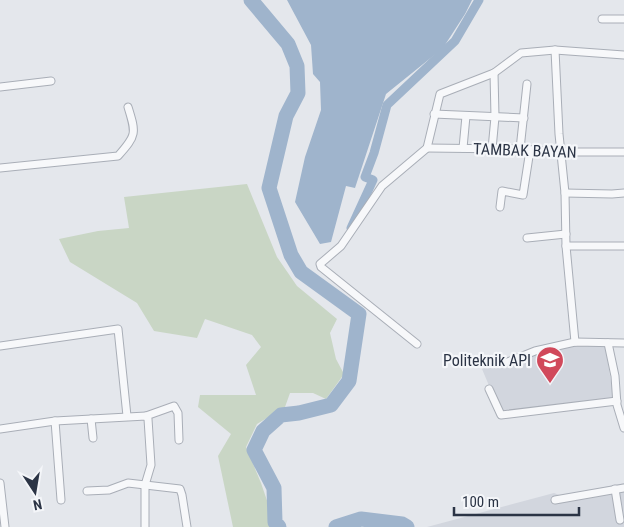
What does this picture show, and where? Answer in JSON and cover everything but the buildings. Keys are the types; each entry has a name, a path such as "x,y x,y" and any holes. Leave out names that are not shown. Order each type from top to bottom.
{"street":[{"path":"602,19 624,19"},
{"path":"555,50 565,193 566,246 575,342"},
{"path":"417,344 321,267 320,264 341,246 382,186 427,148 440,94 494,73 521,53 555,50 624,55"},
{"path":"492,149 495,117 494,73"},
{"path":"0,87 51,82"},
{"path":"520,149 527,84"},
{"path":"0,168 118,156 134,135 128,107"},
{"path":"434,114 524,118"},
{"path":"463,148 466,116"},
{"name":"TAMBAK BAYAN","path":"427,148 624,152"},
{"path":"500,207 502,191 523,195 530,150"},
{"path":"565,193 624,193"},
{"path":"526,238 566,234"},
{"path":"566,246 624,246"},
{"path":"0,346 118,328 127,416"},
{"path":"505,363 535,351 575,342 624,343"},
{"path":"608,344 615,376 617,402 624,428"},
{"path":"490,389 498,413 501,415 617,402"},
{"path":"0,429 55,421 146,416 174,406 178,413 179,440"},
{"path":"145,527 145,484 151,465 148,419 146,416"},
{"path":"91,419 93,438"},
{"path":"55,421 61,500"},
{"path":"0,483 5,527"},
{"path":"87,491 109,490 128,483 181,490 187,527"},
{"path":"555,500 624,488"},
{"path":"615,489 620,520"}],"shaded area":[{"name":"Politeknik API","path":"576,345 605,345 614,400 501,414 482,369 498,363 499,365"},
{"path":"624,483 624,527 427,527 554,493 562,496"}],"green space":[{"path":"247,184 277,257 297,286 337,319 330,333 336,359 344,374 326,399 313,393 290,393 285,407 257,424 246,447 276,527 233,527 218,456 231,434 198,407 200,395 256,395 246,365 261,347 252,335 205,319 197,338 154,331 137,303 70,262 59,239 98,231 129,228 124,197"}],"water":[{"path":"287,0 472,0 443,48 386,94 355,188 346,186 331,242 320,244 295,202 305,157 321,110 320,82 313,74 311,45"}],"waterway":[{"path":"251,0 288,44 297,66 298,93 286,116 269,188 291,255 301,272 359,314 349,381 331,405 299,413 281,415 263,431 254,450 274,488 275,522 279,527"},
{"path":"351,228 373,180 365,177 374,153 387,105 455,41 479,0"},
{"path":"336,527 361,519 402,524 407,527"}],"place":[{"name":"Politeknik API","path":"550,384"}]}
